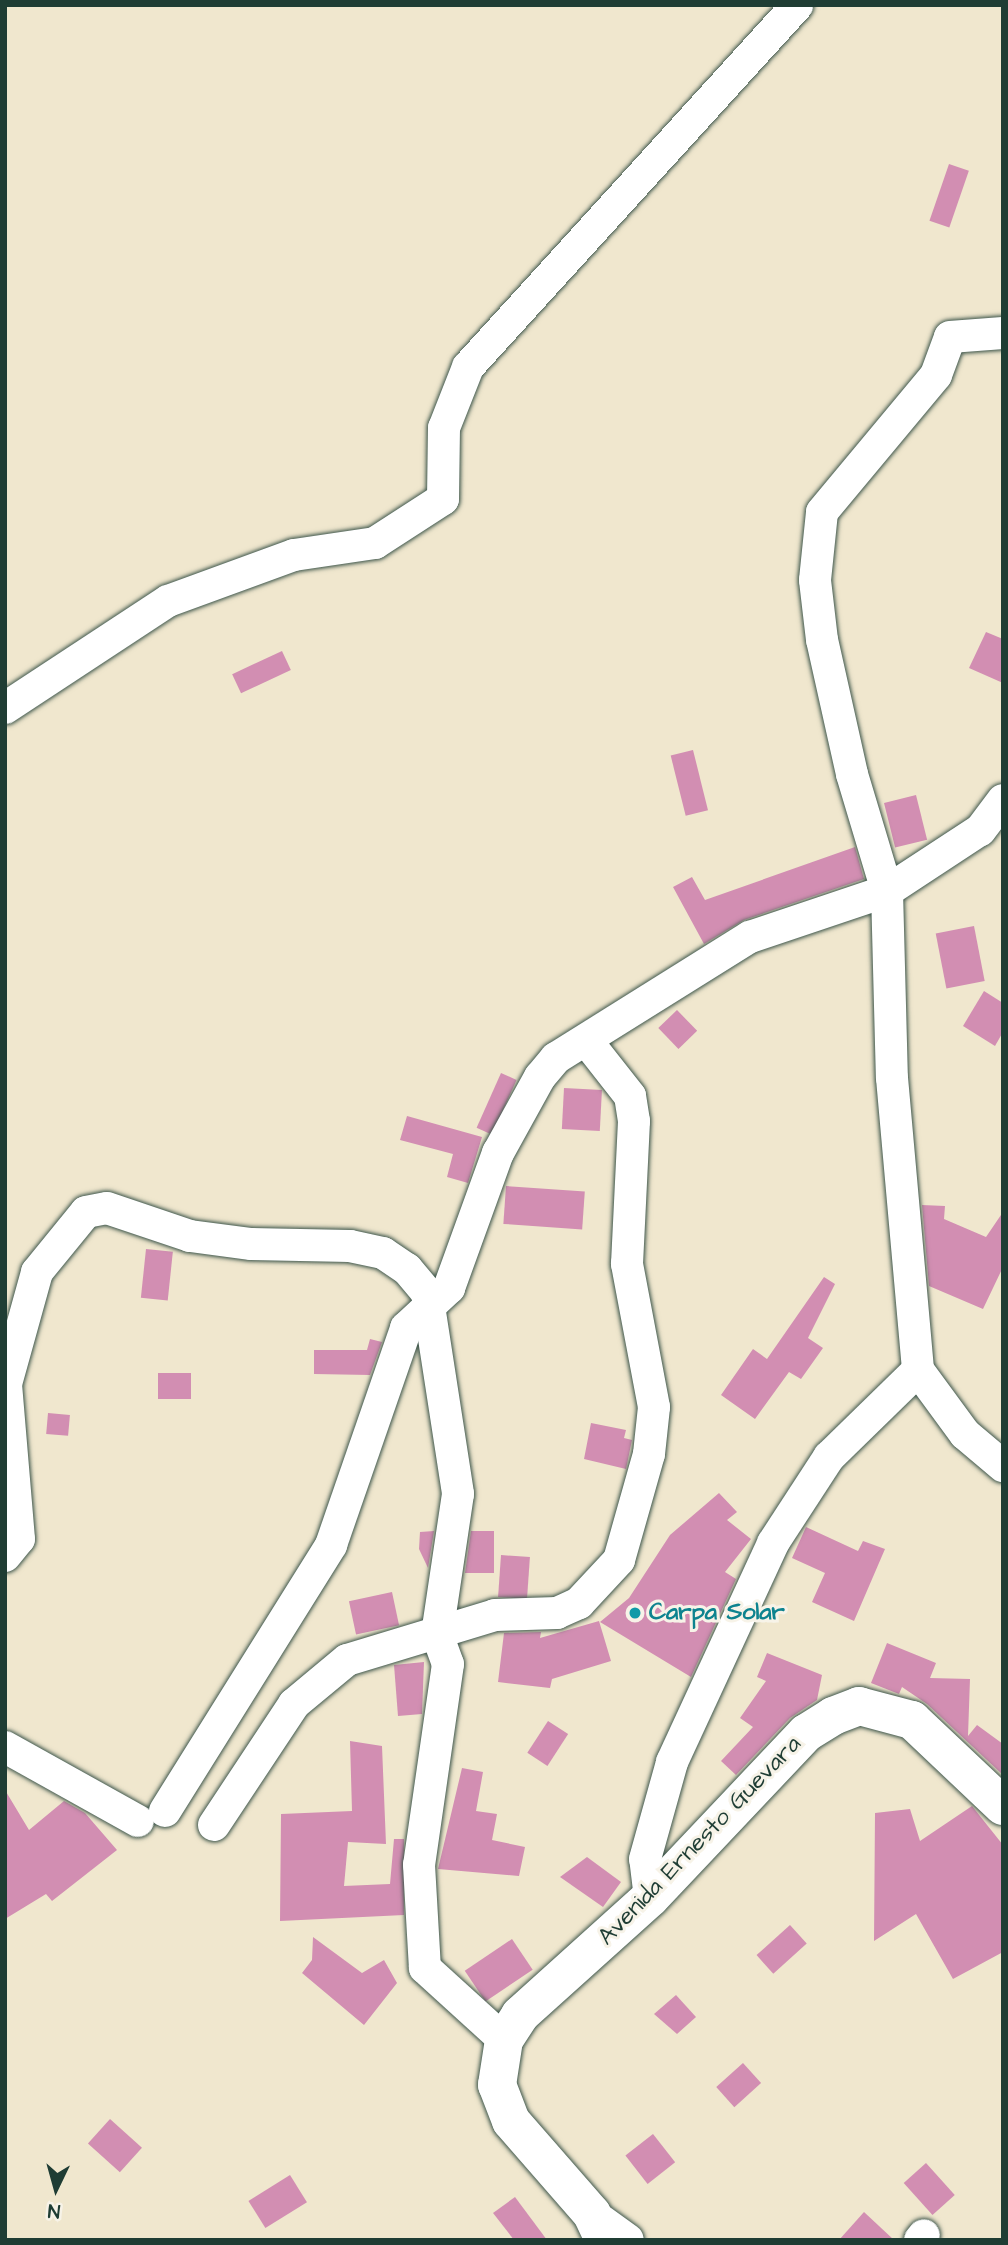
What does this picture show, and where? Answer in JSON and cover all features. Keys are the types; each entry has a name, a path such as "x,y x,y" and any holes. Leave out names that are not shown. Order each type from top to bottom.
{"main road":[{"name":"Avenida Ernesto Guevara","path":"598,2227 511,2121 497,2085 504,2040 520,2015 650,1898 806,1732 859,1706 912,1720 1003,1806"}],"street":[{"path":"5,708 168,601 294,555 375,543 443,499 444,428 468,367 797,5"},
{"path":"1003,333 950,337 936,375 854,465 822,512 815,580 822,640 852,774 887,891 892,1078 918,1370 965,1434 1003,1466"},
{"path":"5,1747 151,1816 331,1545 406,1328 449,1288 498,1153 540,1077 586,1040 750,937 887,891 980,830 1003,800"},
{"path":"215,1825 293,1704 316,1682 388,1644 437,1634 495,1615 557,1613 579,1603 619,1559 649,1454 654,1407 627,1264 634,1121 630,1096 586,1040"},
{"path":"5,1556 19,1539 6,1384 37,1272 86,1212 107,1208 190,1236 251,1244 383,1253 407,1269 427,1293 458,1494 437,1634 448,1664 419,1865 425,1968 504,2040"},
{"path":"650,1898 645,1858 672,1762 773,1543 829,1457 918,1370"},
{"path":"598,2227 628,2240"}],"building":[{"path":"949,164 969,171 949,228 929,221"},
{"path":"986,632 1003,639 1003,683 969,668"},
{"path":"282,651 291,670 241,693 232,674"},
{"path":"693,750 708,810 686,816 671,756"},
{"path":"916,795 927,840 895,848 884,803"},
{"path":"855,847 864,879 744,920 704,944 673,887 692,877 705,900"},
{"path":"974,926 985,981 946,988 936,933"},
{"path":"984,991 1003,1003 1003,1032 995,1046 963,1026"},
{"path":"677,1010 697,1031 678,1049 658,1028"},
{"path":"501,1073 517,1080 492,1135 477,1128"},
{"path":"564,1088 602,1090 600,1131 562,1129"},
{"path":"407,1116 482,1137 468,1183 447,1177 453,1154 400,1140"},
{"path":"506,1186 585,1192 582,1229 503,1224"},
{"path":"922,1205 945,1206 944,1219 986,1237 1003,1212 1003,1267 983,1309 929,1286"},
{"path":"146,1249 173,1252 168,1301 141,1298"},
{"path":"824,1277 835,1284 808,1338 823,1348 801,1379 789,1372 755,1419 721,1395 753,1349 767,1359"},
{"path":"370,1339 382,1342 370,1375 314,1374 314,1350 367,1350"},
{"path":"158,1373 191,1373 191,1399 158,1399"},
{"path":"48,1413 70,1415 68,1436 46,1434"},
{"path":"591,1423 626,1430 624,1438 632,1440 626,1469 584,1459"},
{"path":"719,1493 737,1512 727,1520 751,1539 725,1572 736,1579 691,1677 600,1622 629,1598 670,1535"},
{"path":"806,1527 858,1551 863,1541 885,1549 854,1621 812,1602 825,1573 792,1558"},
{"path":"434,1531 428,1568 419,1549 420,1532"},
{"path":"471,1531 494,1531 494,1573 465,1573"},
{"path":"501,1555 530,1557 527,1599 498,1597"},
{"path":"392,1592 399,1625 356,1634 349,1601"},
{"path":"599,1621 611,1661 552,1679 550,1688 498,1682 504,1633 541,1632 540,1638"},
{"path":"887,1643 936,1663 930,1678 970,1679 968,1736 977,1725 1003,1744 1003,1775 927,1704 902,1687 899,1694 871,1683"},
{"path":"767,1653 822,1675 817,1700 790,1718 736,1775 721,1761 753,1727 740,1718 766,1681 757,1677"},
{"path":"424,1662 422,1714 398,1716 394,1665"},
{"path":"548,1721 568,1734 547,1766 527,1753"},
{"path":"350,1741 382,1746 386,1844 348,1842 344,1886 390,1884 394,1839 404,1839 404,1915 280,1921 281,1814 352,1811"},
{"path":"462,1768 483,1772 476,1811 497,1814 492,1840 525,1847 519,1876 438,1869"},
{"path":"5,1790 29,1830 64,1801 85,1813 117,1850 52,1901 46,1894 5,1919"},
{"path":"972,1806 1003,1845 1003,1952 953,1979 916,1914 874,1941 875,1813 910,1809 920,1841"},
{"path":"587,1857 621,1882 603,1907 560,1877"},
{"path":"790,1925 807,1944 773,1974 757,1955"},
{"path":"313,1937 362,1973 384,1960 397,1983 364,2025 302,1973 312,1960"},
{"path":"512,1939 533,1970 485,2002 465,1971"},
{"path":"676,1995 696,2017 677,2034 654,2014"},
{"path":"743,2063 761,2083 734,2107 716,2087"},
{"path":"110,2119 142,2148 120,2172 88,2144"},
{"path":"653,2134 675,2162 648,2184 625,2156"},
{"path":"926,2163 955,2195 932,2215 904,2183"},
{"path":"290,2175 307,2202 265,2228 248,2201"},
{"path":"515,2197 547,2240 514,2240 493,2213"},
{"path":"864,2212 894,2240 839,2240"}],"place":[{"name":"Carpa Solar","path":"635,1613"}]}
